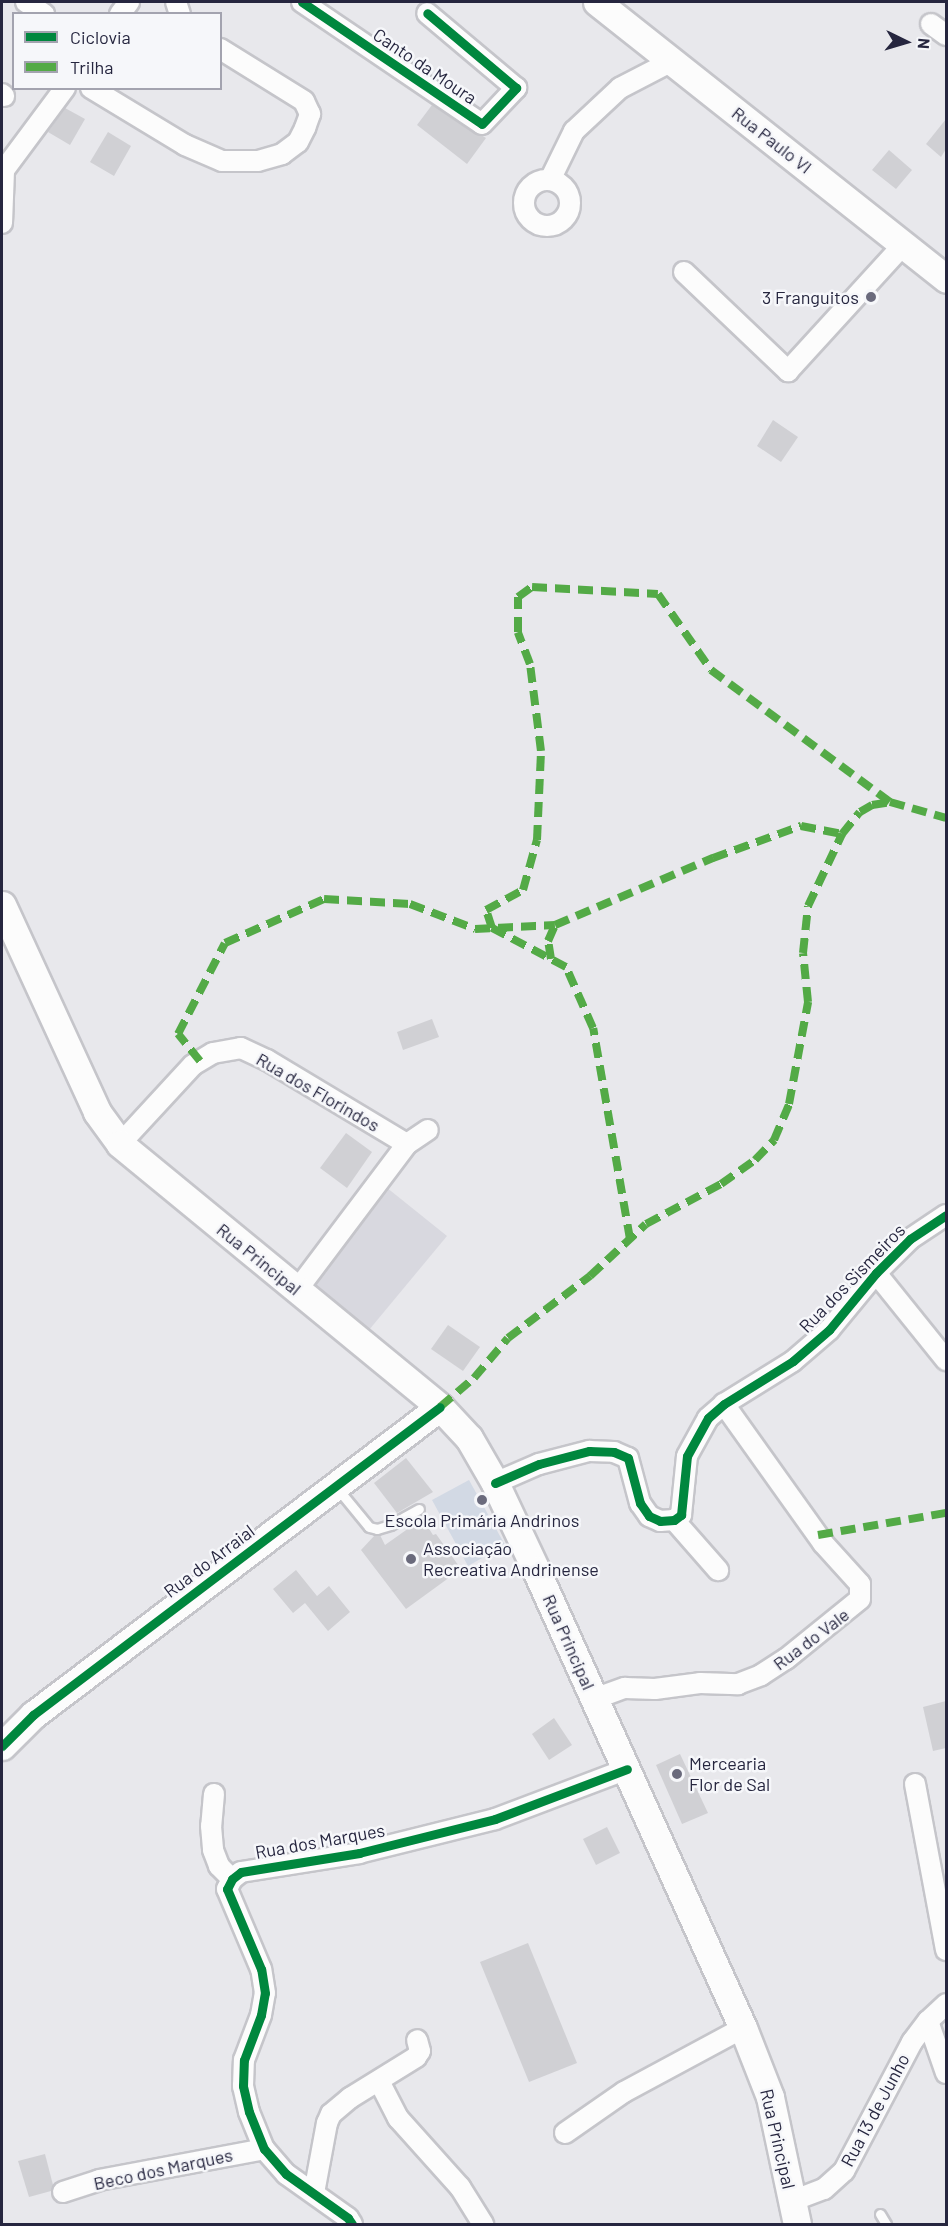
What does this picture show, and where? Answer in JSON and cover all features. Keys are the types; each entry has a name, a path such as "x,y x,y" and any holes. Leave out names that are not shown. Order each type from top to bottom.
{"main road":[{"name":"Rua Paulo VI","path":"597,2 946,279"},
{"name":"Rua Principal","path":"2,905 97,1112 120,1144 440,1407 470,1438 495,1483 743,2028 770,2097 794,2213"},
{"name":"Rua do Arraial","path":"2,1746 33,1715 440,1407"}],"street":[{"path":"26,2 41,12"},
{"name":"Canto da Moura","path":"302,2 482,124 516,88 427,13"},
{"path":"94,90 185,145 222,161 258,161 282,154 298,142 305,128 310,114 304,101 222,50"},
{"path":"550,180 574,131 620,88 672,62"},
{"path":"2,223 3,170 63,90"},
{"path":"684,272 788,371 903,244"},
{"name":"Rua dos Florindos","path":"120,1144 193,1065 213,1053 241,1048 267,1060 407,1144"},
{"path":"297,1290 407,1144 429,1130"},
{"name":"Rua dos Sismeiros","path":"674,1520 681,1515 687,1456 708,1418 724,1404 793,1361 820,1338 876,1273 910,1239 946,1215"},
{"path":"876,1273 946,1360"},
{"name":"Rua do Vale","path":"594,1699 625,1688 655,1689 700,1683 738,1684 761,1676 786,1659 860,1599 860,1584 823,1543 724,1404"},
{"path":"495,1483 538,1464 589,1451 614,1452 628,1458 640,1503 649,1516 660,1521 674,1520 718,1570"},
{"name":"Rua dos Marques","path":"232,1879 241,1872 359,1853 495,1819 627,1769"},
{"path":"915,1784 946,1950"},
{"path":"214,1794 211,1826 213,1850 219,1866 232,1879 227,1889 261,1969 265,1993 261,2015 244,2060 243,2086 264,2149 286,2174 348,2218 352,2224"},
{"name":"Rua 13 de Junho","path":"794,2213 844,2171 912,2042 928,2021 946,2004"},
{"path":"928,2021 946,2073"},
{"path":"565,2133 624,2092 743,2028"},
{"path":"314,2193 327,2123 331,2114 338,2107 416,2057 420,2051 417,2040"},
{"path":"379,2081 398,2118 460,2187 483,2224"},
{"name":"Beco dos Marques","path":"63,2193 99,2180 264,2149"}],"lane":[{"path":"336,1486 369,1527 377,1529 390,1525 419,1509"},
{"path":"880,2214 886,2224"}],"shaded area":[{"path":"381,1183 447,1236 369,1330 308,1281"},
{"path":"469,1480 505,1545 468,1566 432,1500"}],"building":[{"path":"432,105 486,138 467,164 417,125"},
{"path":"65,108 85,119 70,145 48,132"},
{"path":"946,119 946,149 941,157 926,144"},
{"path":"108,132 131,146 114,176 90,162"},
{"path":"889,150 912,170 896,189 872,170"},
{"path":"773,420 798,437 781,462 757,446"},
{"path":"432,1019 439,1037 403,1050 397,1032"},
{"path":"346,1133 372,1152 347,1188 320,1168"},
{"path":"448,1325 480,1347 463,1371 431,1349"},
{"path":"406,1458 433,1492 397,1513 374,1483"},
{"name":"Associação Recreativa Andrinense","path":"421,1516 433,1535 436,1534 461,1569 406,1609 361,1550 375,1535 380,1535 385,1545 409,1528 406,1524"},
{"path":"296,1570 317,1596 329,1586 350,1612 328,1631 305,1603 293,1613 273,1589"},
{"path":"946,1701 946,1748 933,1751 923,1707"},
{"path":"554,1718 572,1745 549,1760 532,1734"},
{"path":"680,1754 708,1813 682,1824 656,1765"},
{"path":"607,1827 620,1853 596,1865 583,1839"},
{"path":"528,1943 577,2063 529,2082 480,1962"},
{"path":"45,2154 53,2185 51,2191 29,2197 18,2161"}],"marked path":[{"path":"630,1239 593,1028 566,967 492,928 486,910 523,890 537,840 541,751 530,664 518,632 518,597 532,587 658,594 711,670 890,802"},
{"path":"440,1407 474,1378 508,1338 590,1276 646,1224 721,1184 755,1160 774,1140 789,1104 808,1002 803,953 808,906 842,834 860,812 872,805 890,802 946,818"},
{"path":"200,1061 178,1034 225,943 324,899 410,904 475,929 555,925 713,858 801,826 842,834"},
{"path":"551,959 548,941 555,925"},
{"path":"818,1535 946,1513"}],"cycle path":[{"path":"302,2 482,124 516,88 427,13"},
{"path":"495,1483 539,1464 589,1451 614,1452 628,1458 640,1503 649,1516 660,1521 674,1520 681,1515 687,1456 708,1418 724,1404 793,1361 829,1330 876,1273 910,1239 946,1215"},
{"path":"2,1746 33,1715 440,1407"},
{"path":"352,2224 348,2218 286,2174 264,2149 249,2112 243,2086 244,2060 261,2015 265,1993 261,1969 227,1889 232,1879 241,1872 359,1853 495,1819 627,1769"}],"place":[{"name":"3 Franguitos","path":"871,297"},
{"name":"Escola Primária Andrinos","path":"482,1500"},
{"name":"Associação Recreativa Andrinense","path":"411,1559"},
{"name":"Mercearia Flor de Sal","path":"677,1774"}]}
